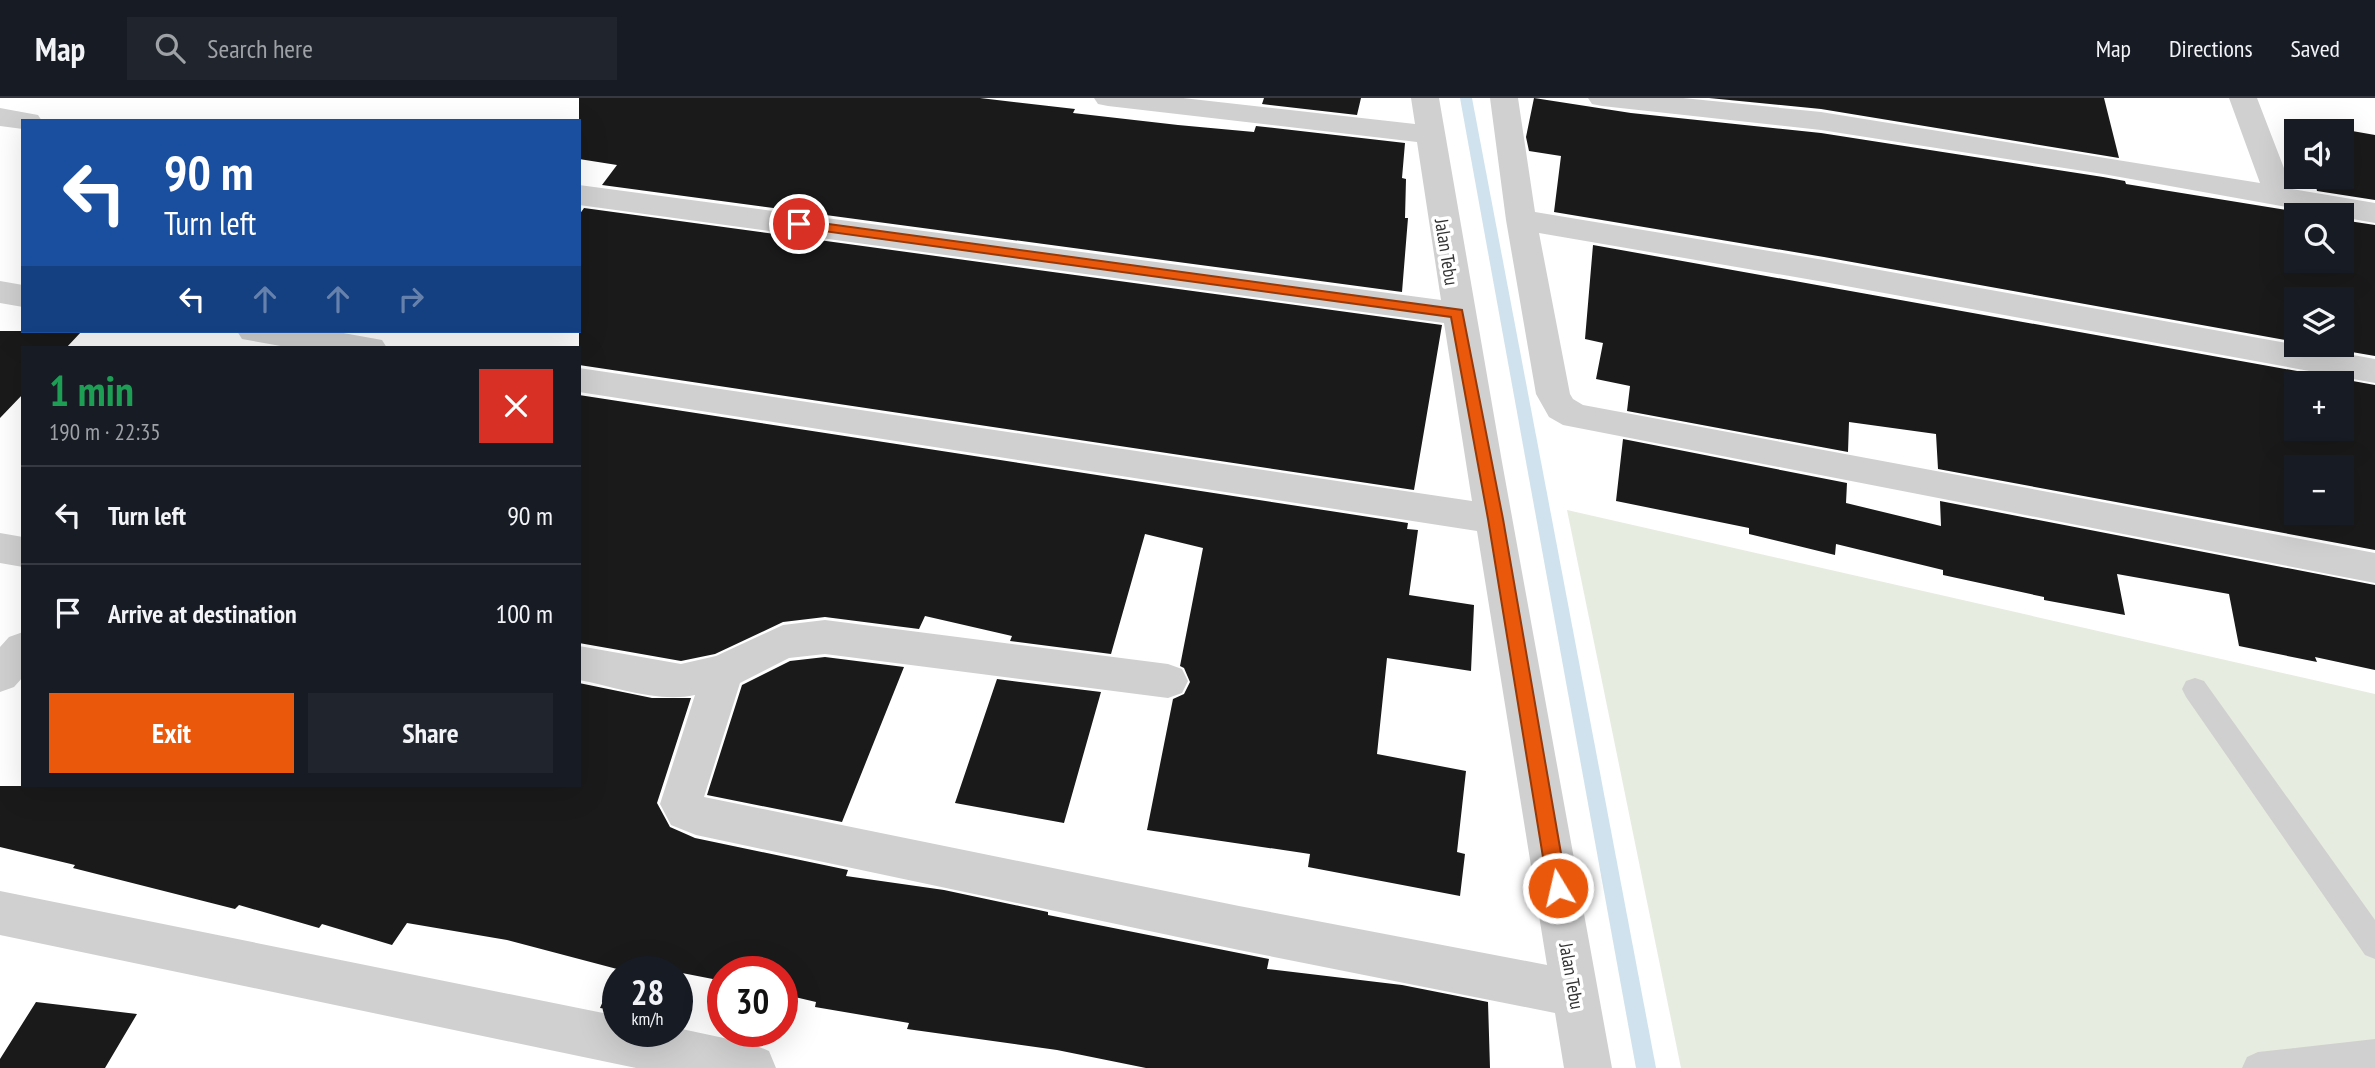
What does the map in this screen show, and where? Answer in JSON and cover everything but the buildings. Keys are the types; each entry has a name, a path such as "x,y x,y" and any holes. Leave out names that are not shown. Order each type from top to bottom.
{"street":[{"path":"1108,98 1431,135"},
{"name":"Jalan Tebu","path":"1425,98 1457,313 1495,519 1588,1068"},
{"path":"1504,98 1521,220 1553,394 1561,408 1575,416 2375,568"},
{"path":"1602,98 1821,121 2375,213"},
{"path":"2243,98 2280,196"},
{"path":"0,117 21,120"},
{"path":"581,195 1457,313"},
{"path":"1521,220 1824,271 2375,370"},
{"path":"0,292 21,296"},
{"path":"268,333 356,346"},
{"path":"581,380 1495,519"},
{"path":"0,548 21,552"},
{"path":"581,663 681,681 723,672 783,642 825,637 1168,681"},
{"path":"0,675 21,651"},
{"path":"723,672 682,795 682,804 686,811 1238,928 1575,994"},
{"path":"0,913 751,1068"}],"lane":[{"path":"2195,689 2375,945"},
{"path":"2258,1068 2375,1054"}],"shaded area":[{"path":"1567,510 2375,694 2375,1068 1681,1068"}],"waterway":[{"path":"1466,98 1646,1068"}],"route":[{"path":"799,224 1457,313 1558,888"}]}
